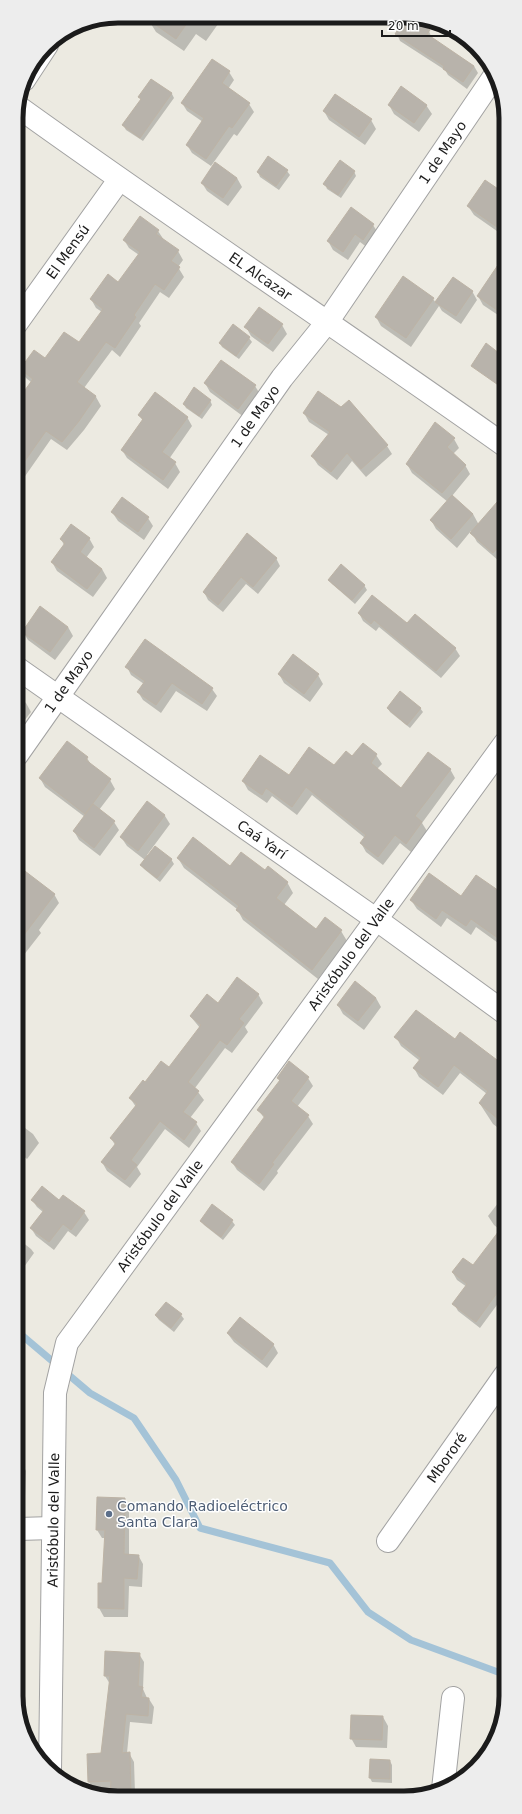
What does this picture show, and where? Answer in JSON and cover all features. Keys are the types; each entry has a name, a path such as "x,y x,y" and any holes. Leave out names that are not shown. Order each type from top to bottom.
{"street":[{"name":"1 de Mayo","path":"23,747 282,378 328,321 491,81"},
{"name":"EL Alcazar","path":"23,111 119,180 328,321 499,441"},
{"name":"El Mensú","path":"23,314 119,180"},
{"name":"Caá Yarí","path":"23,672 377,920 499,1009"},
{"name":"Aristóbulo del Valle","path":"50,1762 55,1392 68,1343 499,751"},
{"name":"Mbororé","path":"388,1541 498,1398"},
{"path":"23,1529 53,1528"},
{"path":"444,1782 453,1698"}],"building":[{"path":"153,23 187,23 176,39"},
{"path":"403,23 422,25 430,30 427,34 474,66 463,82 443,69 444,66 395,34"},
{"path":"212,59 230,71 222,83 250,103 232,128 229,126 206,159 186,145 204,118 181,103"},
{"path":"151,79 172,93 140,138 122,125 141,99 138,97"},
{"path":"401,86 427,105 414,123 388,105"},
{"path":"335,94 372,119 359,137 323,111"},
{"path":"268,156 288,170 276,186 257,172"},
{"path":"340,160 355,171 338,195 323,184"},
{"path":"215,162 237,178 223,198 201,183"},
{"path":"485,180 499,190 499,228 467,206"},
{"path":"351,207 374,224 363,240 355,234 343,252 327,241"},
{"path":"140,216 159,230 156,234 179,250 171,261 180,267 164,290 155,284 134,315 136,317 115,348 106,342 77,382 96,396 79,421 62,442 46,431 23,464 23,393 33,379 23,371 23,365 34,350 45,358 64,332 79,342 103,309 90,299 108,274 118,282 140,252 123,240"},
{"path":"499,263 499,311 477,296"},
{"path":"403,276 434,298 406,338 375,317"},
{"path":"453,277 473,291 456,316 435,302"},
{"path":"259,307 283,324 268,344 244,327"},
{"path":"233,324 250,337 236,356 219,343"},
{"path":"486,343 499,353 499,386 471,366"},
{"path":"221,360 256,385 238,409 204,383"},
{"path":"194,387 211,400 199,416 183,404"},
{"path":"318,391 341,407 349,400 388,445 361,469 347,453 331,472 311,456 330,432 303,413"},
{"path":"155,392 188,417 162,452 176,462 163,480 121,450 143,419 138,415"},
{"path":"435,422 455,438 447,447 466,465 442,493 406,464"},
{"path":"452,495 473,514 451,539 430,520"},
{"path":"122,497 149,517 138,532 111,512"},
{"path":"499,500 499,546 493,553 470,533"},
{"path":"71,524 90,538 80,552 102,569 87,589 51,562 65,543 60,539"},
{"path":"247,533 277,558 253,587 241,577 218,605 203,592"},
{"path":"341,564 365,585 352,600 328,580"},
{"path":"372,595 407,623 415,614 456,648 436,671 374,620 371,624 358,613"},
{"path":"40,606 68,627 50,652 23,633"},
{"path":"145,639 213,688 202,704 172,683 156,705 137,692 145,681 125,667"},
{"path":"293,654 319,674 304,694 278,674"},
{"path":"400,691 421,708 407,725 387,708"},
{"path":"67,741 88,757 86,760 111,779 85,814 39,778"},
{"path":"363,743 377,754 371,763 401,788 428,752 451,769 415,816 422,822 406,844 395,835 378,857 360,843 366,835 306,787 292,807 266,788 262,795 242,781 260,755 289,775 309,747 334,765 346,751 352,756"},
{"path":"147,801 165,815 138,851 120,837"},
{"path":"93,804 115,821 94,848 73,831"},
{"path":"193,837 230,866 241,852 265,870 268,866 288,882 276,898 316,929 325,917 342,930 312,970 236,910 239,906 177,858"},
{"path":"155,846 172,859 157,878 140,865"},
{"path":"23,870 55,894 23,936"},
{"path":"429,873 461,896 476,875 499,891 499,939 471,919 466,926 442,910 436,919 410,900"},
{"path":"237,977 259,994 239,1019 244,1023 227,1045 220,1040 188,1082 199,1091 183,1112 197,1122 184,1140 160,1121 131,1160 137,1165 125,1180 101,1162 116,1143 110,1138 137,1104 129,1098 143,1080 145,1082 161,1061 169,1067 201,1025 190,1016 207,994 218,1003"},
{"path":"355,981 376,998 358,1021 337,1005"},
{"path":"416,1010 455,1039 460,1032 499,1061 499,1120 479,1103 488,1091 454,1065 438,1087 413,1068 421,1058 394,1037"},
{"path":"289,1061 309,1077 291,1101 309,1115 272,1163 274,1164 259,1184 231,1162 265,1116 257,1110 280,1080 277,1078"},
{"path":"42,1186 59,1200 63,1195 85,1211 71,1230 63,1224 49,1242 30,1228 44,1210 31,1200"},
{"path":"212,1204 233,1220 221,1237 200,1221"},
{"path":"499,1231 499,1290 476,1322 452,1304 467,1284 452,1272 463,1258 473,1265"},
{"path":"166,1302 182,1314 171,1328 155,1315"},
{"path":"240,1317 274,1344 262,1360 227,1333"},
{"path":"97,1497 125,1498 124,1554 139,1555 137,1579 124,1578 124,1609 98,1608 98,1583 102,1583 105,1530 96,1530"},
{"path":"105,1651 140,1653 138,1686 143,1687 141,1697 149,1698 148,1716 126,1714 122,1753 130,1752 131,1791 110,1790 111,1781 88,1782 87,1754 101,1753 110,1676 104,1676"},
{"path":"351,1715 383,1716 382,1740 350,1739"},
{"path":"370,1759 390,1760 390,1779 369,1778"}],"waterway":[{"path":"23,1336 90,1393 134,1418 176,1480 200,1528 330,1563 368,1612 411,1640 499,1672"}],"place":[{"name":"Comando Radioeléctrico Santa Clara","path":"109,1514"}]}
